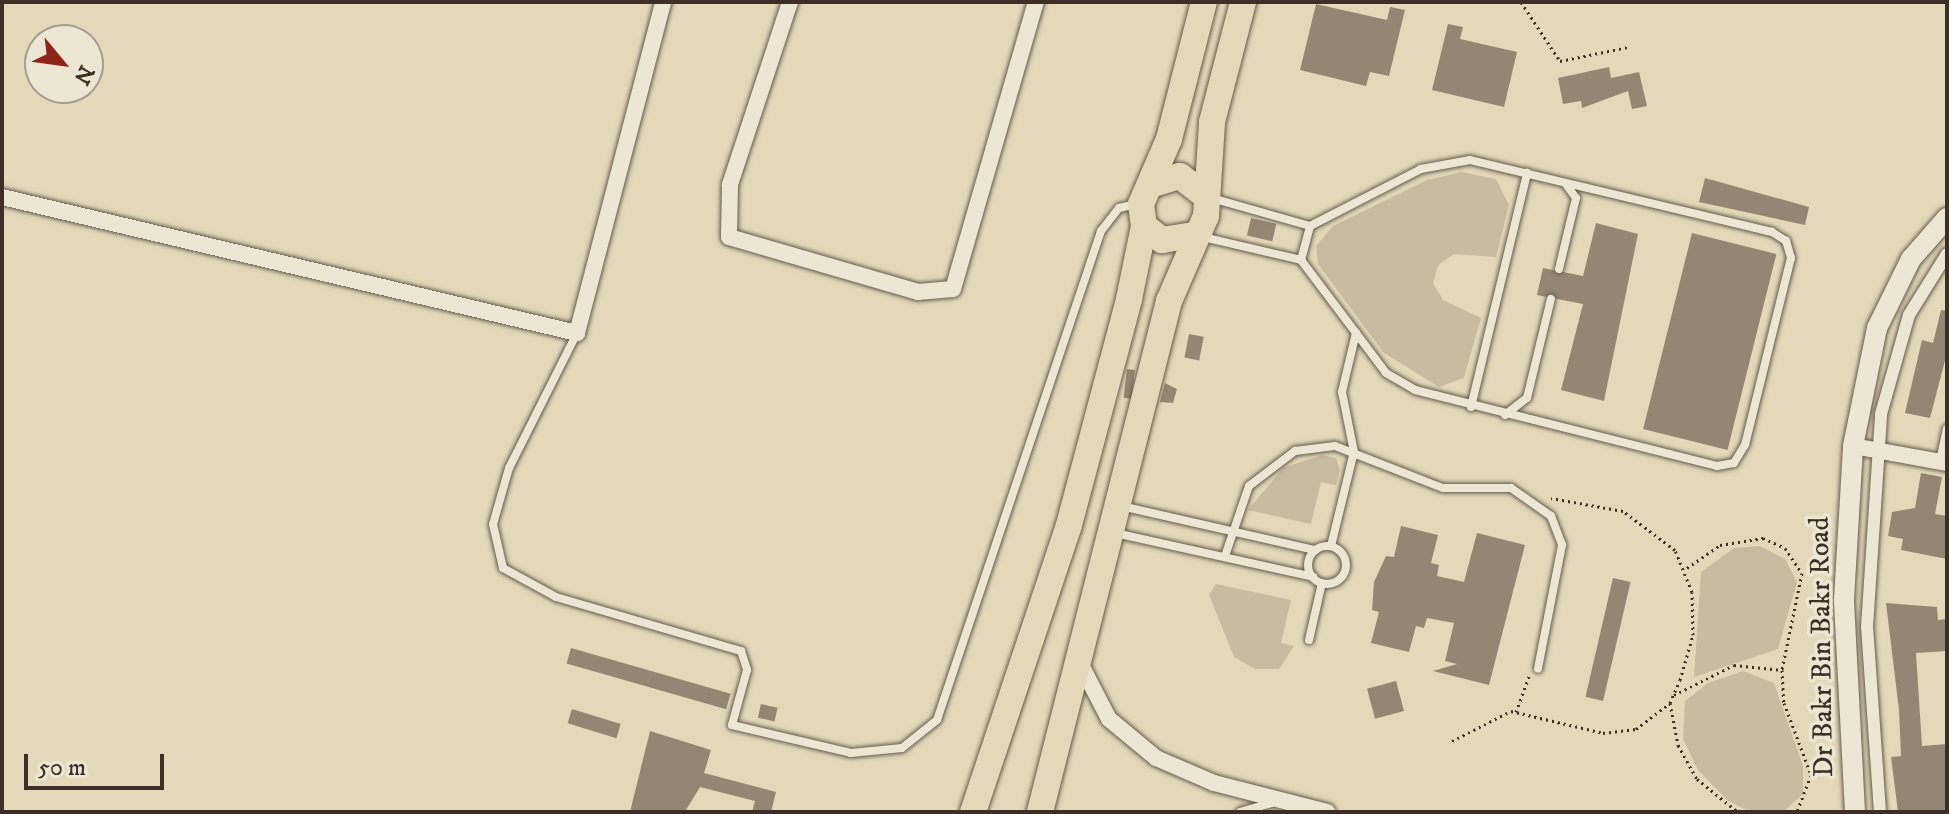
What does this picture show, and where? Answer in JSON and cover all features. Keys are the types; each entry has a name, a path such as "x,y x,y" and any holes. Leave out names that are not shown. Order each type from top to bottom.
{"main road":[{"path":"974,808 1057,566 1145,205 1204,2"},
{"path":"1040,812 1169,301 1195,235 1206,216 1204,195 1212,122 1243,2"},
{"path":"1145,205 1180,176 1204,195"},
{"path":"1145,205 1162,240 1195,235"}],"street":[{"path":"2,197 577,333 663,2"},
{"path":"790,2 730,185 729,237 918,292 953,289 1036,2"},
{"name":"Dr Bakr Bin Bakr Road","path":"1855,812 1844,599 1853,446 1877,328 1911,259 1947,218"},
{"path":"1880,812 1867,627 1878,450 1909,315 1947,254"},
{"path":"1853,446 1944,462"},
{"path":"1080,646 1091,695 1156,758 1327,812"}],"lane":[{"path":"1195,235 1301,260 1356,333 1401,384 1471,407 1717,466 1734,463 1745,445 1791,258 1786,241 1470,160 1437,163 1310,226 1204,195"},
{"path":"1471,407 1527,173"},
{"path":"1559,269 1576,198 1564,182"},
{"path":"577,333 509,468 493,524 503,568 556,597 741,651 747,670 732,725 851,753 902,748 937,720 1101,231 1119,208 1145,205"},
{"path":"1301,260 1310,226"},
{"path":"1505,415 1527,398 1551,299"},
{"path":"1110,532 1313,577 1322,583 1339,579 1346,568 1331,546 1354,452 1342,392 1356,333"},
{"path":"1944,462 1947,429"},
{"path":"1225,556 1231,530 1249,486 1277,460 1316,447 1354,452 1427,485 1499,487 1531,497 1551,516 1562,545 1538,669"},
{"path":"1116,505 1315,550 1331,546"},
{"path":"1313,577 1315,550"},
{"path":"1309,640 1322,583"},
{"path":"1240,812 1292,803"}],"path":[{"path":"1521,2 1560,61 1628,47"},
{"path":"1452,741 1516,712 1620,733 1655,719 1670,703 1693,635 1687,568 1661,533 1623,511 1531,497"},
{"path":"1687,568 1736,539 1763,538 1785,548 1802,573 1803,594 1782,670 1784,703 1811,775 1797,812"},
{"path":"1673,696 1734,665 1782,670"},
{"path":"1516,712 1523,679 1538,669"},
{"path":"1670,703 1678,745 1697,779 1738,812"}],"shaded area":[{"path":"1462,172 1496,179 1509,205 1496,257 1454,254 1438,265 1433,283 1443,300 1481,318 1464,378 1439,387 1384,353 1318,264 1316,246 1333,226 1427,180"},
{"path":"1322,455 1336,458 1340,470 1336,485 1321,482 1311,524 1248,510 1283,468"},
{"path":"1760,546 1785,559 1797,582 1778,649 1694,677 1701,572 1734,548"},
{"path":"1216,584 1291,600 1281,643 1294,646 1279,669 1255,669 1234,657 1209,595"},
{"path":"1743,671 1774,683 1803,766 1803,794 1783,812 1751,812 1728,801 1698,770 1683,739 1685,701 1708,683"}],"building":[{"path":"1316,4 1387,20 1390,7 1405,10 1389,76 1370,72 1366,86 1300,70"},
{"path":"1448,24 1463,27 1460,39 1517,52 1504,107 1432,90"},
{"path":"1609,67 1611,78 1639,72 1647,106 1632,109 1628,91 1582,108 1581,101 1563,104 1558,78"},
{"path":"1705,178 1809,207 1805,225 1699,202"},
{"path":"1251,218 1276,224 1272,241 1247,236"},
{"path":"1596,223 1638,234 1604,401 1561,390 1583,304 1537,295 1543,268 1583,276"},
{"path":"1692,233 1776,254 1728,450 1643,429"},
{"path":"1941,310 1947,311 1947,353 1930,418 1905,413 1922,340 1933,343"},
{"path":"1189,334 1204,337 1199,360 1184,358"},
{"path":"1127,369 1135,370 1131,399 1123,398"},
{"path":"1165,383 1177,389 1173,403 1160,402"},
{"path":"1921,473 1942,477 1935,514 1947,516 1947,559 1901,550 1903,539 1888,536 1892,512 1915,508"},
{"path":"1401,526 1438,535 1431,563 1439,565 1437,576 1464,582 1477,533 1525,545 1489,685 1433,671 1457,664 1445,661 1454,623 1427,618 1424,628 1416,626 1409,652 1371,643 1379,612 1372,610 1374,582 1386,556 1394,557"},
{"path":"1613,578 1631,582 1603,701 1586,697"},
{"path":"1886,603 1937,607 1938,620 1947,619 1947,651 1916,653 1922,746 1947,744 1947,812 1898,812 1891,757 1901,756 1899,710"},
{"path":"571,648 731,694 726,709 567,663"},
{"path":"1396,681 1404,711 1375,719 1367,689"},
{"path":"761,704 778,708 774,721 758,718"},
{"path":"572,709 621,724 616,738 568,723"},
{"path":"650,731 711,750 704,773 776,792 771,812 752,812 755,801 700,787 686,810 630,812"}]}
